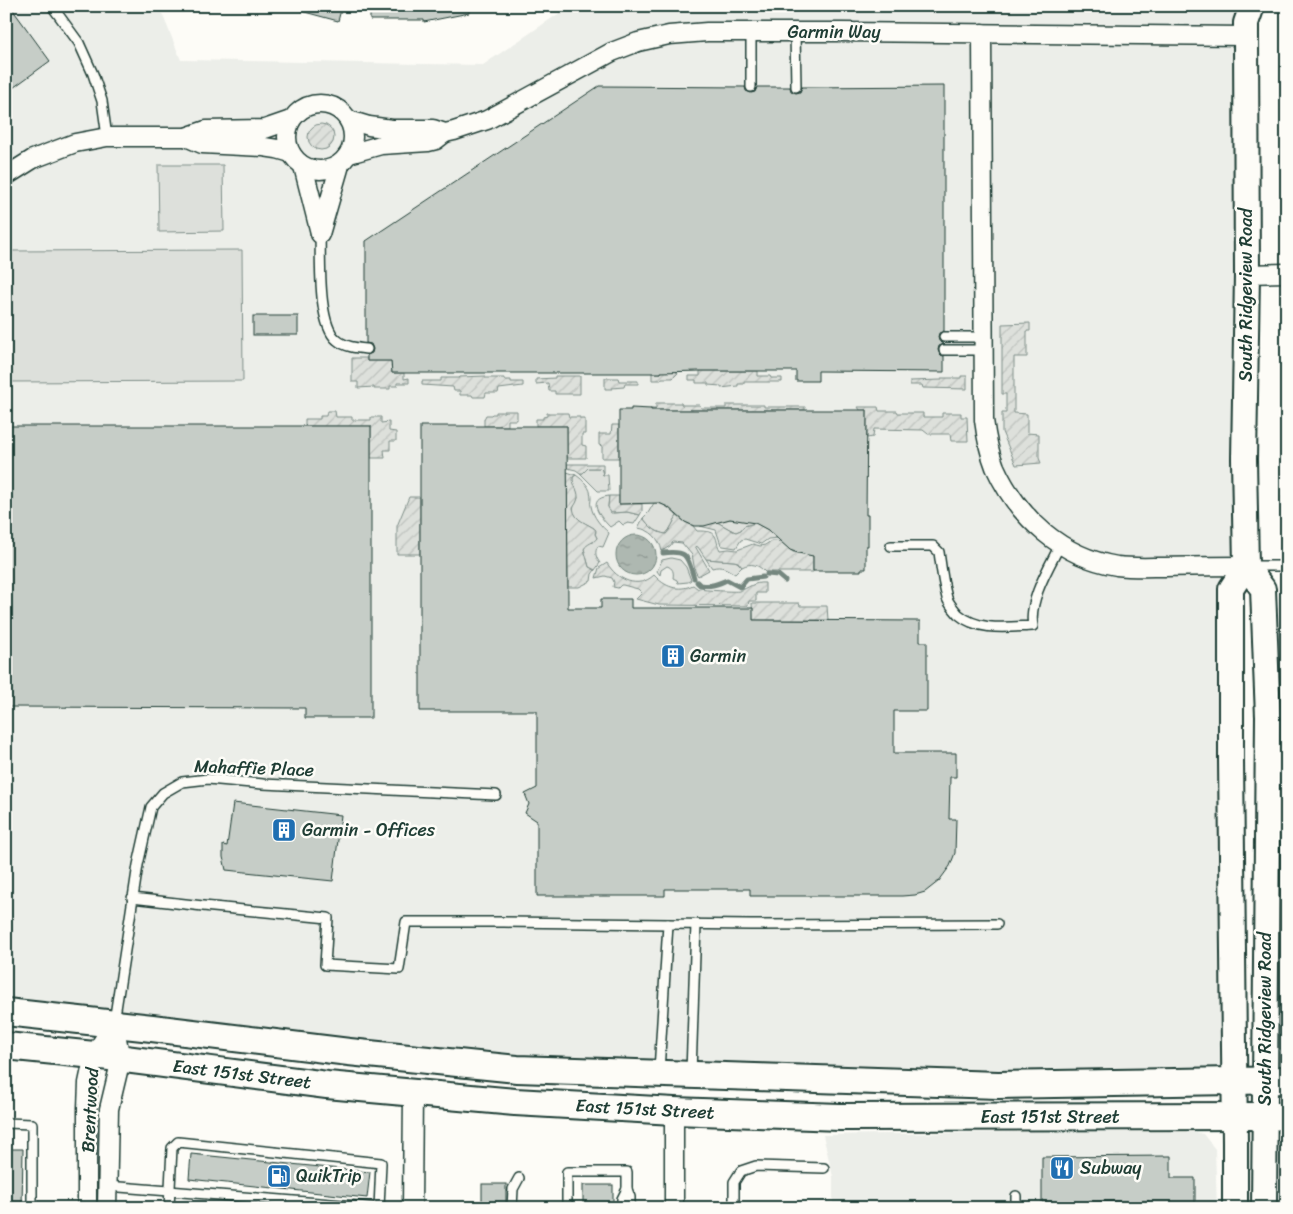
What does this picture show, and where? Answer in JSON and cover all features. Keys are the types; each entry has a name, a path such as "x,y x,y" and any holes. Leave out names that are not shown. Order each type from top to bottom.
{"main road":[{"name":"South Ridgeview Road","path":"1235,1208 1231,589 1246,566 1244,459 1247,274 1245,18"},
{"name":"South Ridgeview Road","path":"1246,566 1263,589 1268,717 1276,1080 1275,1117 1264,1208"},
{"name":"East 151st Street","path":"6,1012 349,1052 517,1069 998,1085 1276,1080"},
{"name":"East 151st Street","path":"6,1046 94,1055 328,1085 515,1102 674,1111 850,1117 1275,1117"},
{"path":"419,1093 462,1082 640,1092 648,1088 658,1074"},
{"path":"674,1111 721,1092 896,1095 917,1093 937,1083"}],"street":[{"name":"Garmin Way","path":"186,137 202,144 277,149 311,170 320,171 334,168 345,159 381,145 436,140 445,133 487,120 612,52 638,42 669,35 707,32 982,33 1245,18"},
{"path":"982,33 984,420 989,448 995,467 1017,505 1036,526 1060,545 1076,554 1118,566 1246,566"},
{"name":"Garmin Way","path":"6,176 34,159 75,143 107,137 186,137 206,130 264,129 291,120 306,107 320,104 333,107 344,114 349,120 370,126 392,129 433,129 445,133"},
{"path":"291,120 286,137 288,145 297,160 320,234"},
{"path":"320,234 353,140 349,120"},
{"path":"1247,274 1287,273"},
{"name":"Brentwood","path":"88,1208 88,1083 94,1055 114,1024"},
{"name":"Brentwood","path":"107,1208 109,1109 121,1059 114,1024"},
{"path":"412,1208 419,1093"},
{"path":"674,1111 674,1208"}],"lane":[{"path":"52,6 79,43 93,74 102,100 107,137"},
{"path":"751,32 752,87"},
{"path":"795,32 796,87"},
{"path":"320,234 322,294 324,314 328,327 337,341 347,346 366,349"},
{"path":"944,337 983,343"},
{"path":"944,350 983,343"},
{"path":"891,546 933,546 938,552 948,600 953,609 972,623 1002,628 1033,626 1033,606 1048,568 1060,545"},
{"path":"1246,566 1287,566"},
{"name":"Mahaffie Place","path":"114,1024 132,898 151,807 162,793 182,782 208,779 263,784 496,795"},
{"path":"132,898 328,918 326,965 400,969 406,922 997,924"},
{"path":"658,1074 668,924"},
{"path":"691,1076 696,924"},
{"path":"6,1123 32,1124 32,1208"},
{"path":"108,1186 169,1190 380,1208 380,1162 178,1142 172,1148 169,1190 169,1208"},
{"path":"734,1208 734,1182 741,1171 756,1166 824,1168"},
{"path":"567,1208 567,1172 627,1172 630,1208"},
{"path":"512,1208 513,1189 519,1178"},
{"path":"622,1208 622,1199 627,1189"},
{"path":"1016,1196 1016,1208"}],"shaded area":[{"path":"6,6 159,6 181,60 483,65 570,6 1237,6 1246,23 1244,459 1231,594 1234,1081 691,1076 6,1012"},
{"path":"321,124 331,127 334,137 331,147 321,150 311,147 308,137 311,127"},
{"path":"158,165 223,165 224,231 159,232"},
{"path":"242,250 243,381 6,382 6,251"},
{"path":"1030,323 1030,331 1027,331 1027,357 1014,357 1014,413 1027,414 1027,433 1039,434 1039,458 1041,463 1016,465 1002,432 1002,413 1006,413 1006,394 1002,394 1002,324"},
{"path":"352,358 367,358 367,361 391,361 392,373 404,373 404,379 409,378 409,383 397,383 397,386 390,386 390,389 358,388 358,382 352,382"},
{"path":"661,361 678,373 673,378 652,380 652,373 661,373"},
{"path":"700,371 758,371 758,376 782,378 782,382 744,382 744,384 738,384 738,386 721,388 721,386 696,383 696,380 689,380 689,376 700,376"},
{"path":"485,376 485,378 504,378 504,380 511,380 511,382 523,382 523,386 499,389 498,393 486,393 485,397 473,397 472,395 460,395 460,391 454,391 453,387 422,385 422,381 441,381 441,378"},
{"path":"555,376 580,376 580,394 555,394 555,391 549,391 548,383 536,384 536,379 555,378"},
{"path":"961,376 967,376 967,389 923,388 922,385 910,385 910,381 941,380 941,378 961,378"},
{"path":"605,378 618,378 619,381 638,381 638,384 625,384 624,387 605,389"},
{"path":"656,403 700,405 701,408 726,408 726,405 764,405 764,407 805,407 805,410 651,410 651,408 656,408"},
{"path":"858,407 878,407 879,411 897,411 898,413 923,413 923,417 942,417 942,413 961,413 961,417 967,417 968,441 951,441 950,434 928,434 923,430 874,429 873,437 867,438 867,410 860,410"},
{"path":"327,411 335,411 336,417 352,417 352,420 371,420 371,417 381,417 381,423 389,422 389,431 396,432 396,441 390,441 390,450 384,450 385,458 371,458 371,426 305,426 305,419 320,419 320,416 326,416"},
{"path":"504,411 517,411 517,420 508,420 508,426 484,426 486,415"},
{"path":"547,413 568,413 569,417 585,419 585,434 582,434 582,445 586,446 586,458 567,458 567,426 536,426 536,419 543,419 543,417 547,416"},
{"path":"612,425 619,425 619,458 602,458 599,434 611,434"},
{"path":"567,464 603,464 603,475 600,468 588,468 583,473 580,473 567,468"},
{"path":"588,468 600,468 603,475 608,475 609,491 598,491 580,473 583,473"},
{"path":"567,472 576,475 573,477 573,480 578,498 573,508 574,513 579,519 596,530 597,538 584,549 589,567 595,570 591,581 579,587 568,587"},
{"path":"576,475 588,487 595,518 609,533 603,547 598,546 596,550 597,559 600,563 595,570 589,567 584,549 585,546 597,538 596,532 594,528 579,519 573,511 578,498 573,483 573,477"},
{"path":"1287,491 1287,533 1280,497"},
{"path":"609,496 608,507 613,513 627,512 640,515 634,524 628,523 623,525 619,521 610,527 606,523 599,514 596,504 602,498"},
{"path":"609,496 619,496 619,504 642,504 640,515 627,512 611,513 608,507"},
{"path":"409,497 420,497 420,554 397,554 397,526"},
{"path":"654,503 664,505 677,516 666,534 653,529 643,518"},
{"path":"677,516 693,526 697,531 713,533 720,550 737,550 753,544 760,546 776,541 781,542 793,552 813,555 813,572 765,572 755,565 742,567 738,562 734,561 706,559 698,547 695,546 709,570 698,576 695,571 692,555 682,543 673,542 662,551 654,535 638,528 643,518 653,529 666,534"},
{"path":"730,519 756,523 744,526 736,532 717,522"},
{"path":"717,522 736,532 744,526 756,523 778,538 768,539 761,544 745,539 741,540 736,548 723,546 716,530 700,526"},
{"path":"671,558 680,560 686,567 691,580 678,583 673,578 672,569 667,566 661,570 660,575 657,571 662,560"},
{"path":"706,559 734,561 742,567 735,574 722,567 712,568"},
{"path":"607,563 616,574 628,581 641,582 654,575 663,583 672,587 682,588 693,585 699,589 732,591 739,591 757,583 765,583 765,593 756,593 756,601 749,601 748,606 659,605 636,599 642,593 638,589 623,585 618,588 613,587 614,582 612,578 605,576 596,578 599,568"},
{"path":"752,603 799,603 800,606 827,606 828,620 753,620"},
{"path":"1194,1132 1203,1134 1215,1149 1217,1208 833,1208 833,1177 823,1135"}],"water":[{"path":"640,535 647,538 653,544 656,555 655,563 647,572 640,575 632,575 625,572 617,563 616,551 619,544 628,536"}],"building":[{"path":"6,6 10,6 50,61 6,93"},
{"path":"301,6 342,6 338,21 301,11"},
{"path":"370,6 469,6 469,13 424,22 424,20 370,20"},
{"path":"599,86 745,87 746,91 751,93 755,92 757,87 790,87 791,91 796,93 800,92 802,87 944,86 944,331 939,333 938,337 939,341 944,344 939,346 938,350 940,355 944,356 944,372 818,371 818,381 796,381 796,371 392,373 391,361 367,361 367,355 372,353 373,349 371,344 366,343 366,241"},
{"path":"253,316 298,316 298,335 253,335"},
{"path":"631,408 651,410 867,410 866,515 868,515 868,546 866,546 866,569 861,569 861,571 813,571 813,556 790,550 768,530 755,523 730,519 704,526 694,526 685,522 668,507 659,503 619,504 619,410 631,410"},
{"path":"6,426 371,426 371,718 305,718 305,708 6,707"},
{"name":"Garmin","path":"420,426 567,426 568,608 601,608 601,599 631,599 631,608 753,608 753,620 920,621 920,642 927,642 927,711 894,711 894,753 956,753 956,777 950,777 949,819 956,819 955,853 950,866 939,881 925,892 902,896 750,896 750,889 665,889 665,896 537,896 537,821 525,813 529,804 525,794 537,788 537,711 420,711"},
{"name":"Garmin - Offices","path":"233,803 341,815 333,881 226,870 223,845 227,846"},
{"path":"6,1149 23,1149 22,1208 6,1208"},
{"name":"QuikTrip","path":"191,1154 370,1172 367,1198 189,1179"},
{"path":"1171,1156 1171,1178 1195,1178 1195,1208 1149,1208 1149,1201 1042,1202 1042,1157"},
{"path":"482,1184 506,1184 506,1208 482,1208"},
{"path":"583,1185 613,1185 613,1208 583,1208"}],"waterway":[{"path":"663,553 671,552 685,556 690,564 694,578"},
{"path":"767,574 778,575 785,581"},
{"path":"697,582 700,585 708,586 727,580 740,587 747,579 763,577"}],"place":[{"name":"Garmin","path":"673,656"},
{"name":"Garmin - Offices","path":"284,830"},
{"name":"Subway","path":"1062,1168"},
{"name":"QuikTrip","path":"279,1176"}]}
